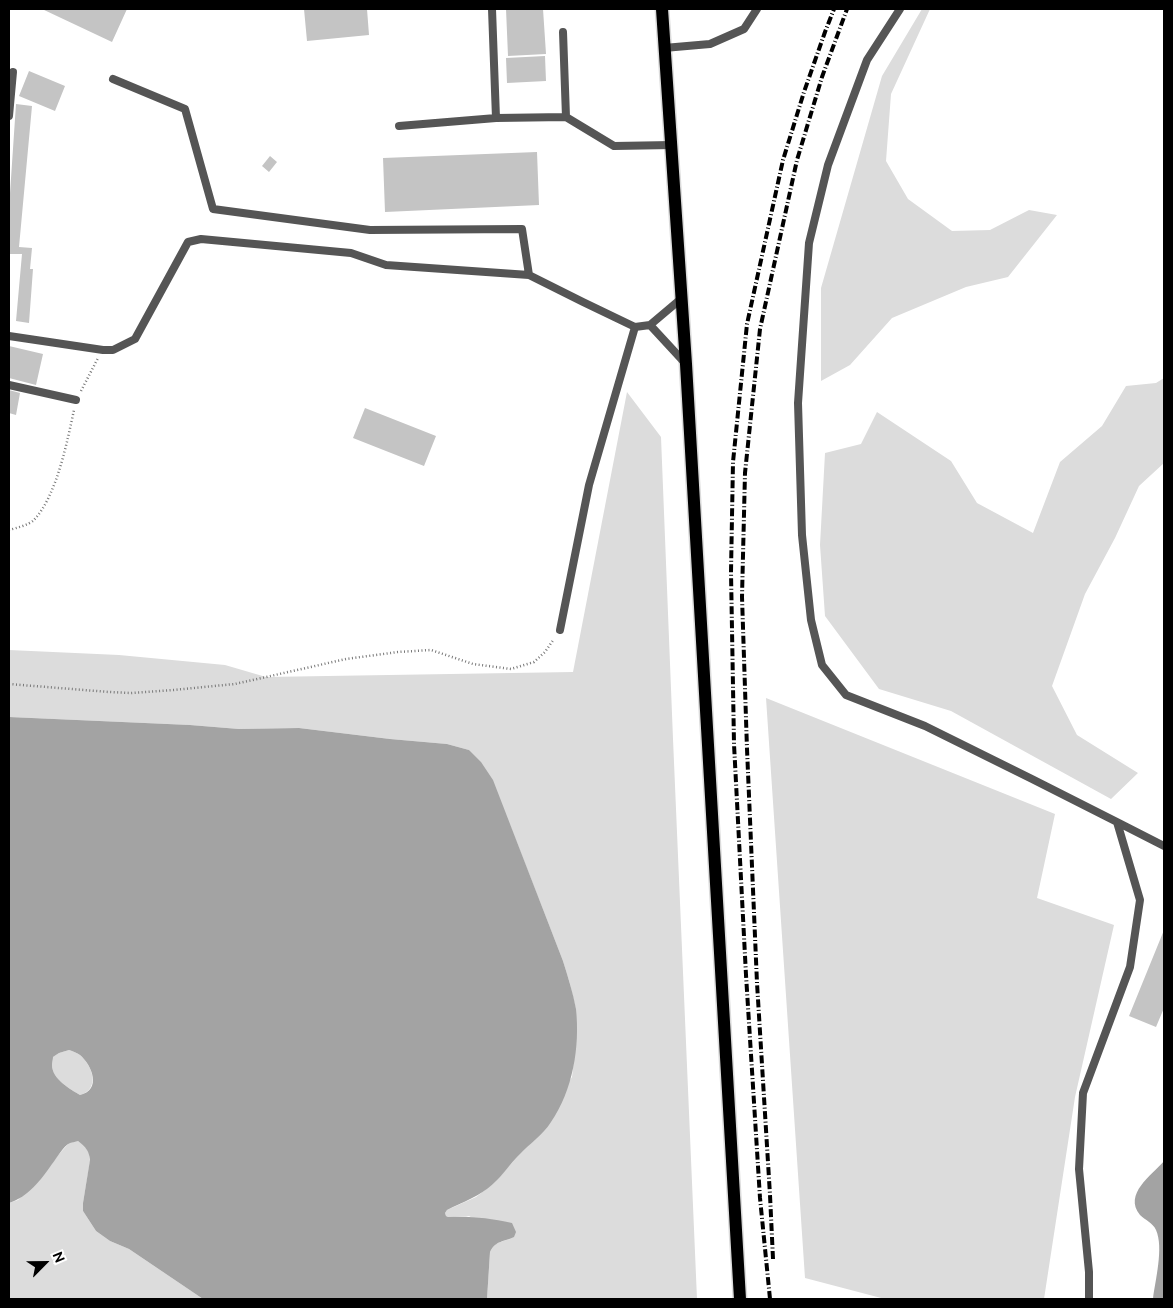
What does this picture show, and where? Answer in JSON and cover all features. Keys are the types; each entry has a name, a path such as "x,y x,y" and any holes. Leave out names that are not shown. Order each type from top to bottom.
{"main road":[{"path":"662,9 686,364 740,1299"}],"lane":[{"path":"492,9 496,118"},
{"path":"664,48 710,44 744,29 757,9"},
{"path":"900,9 867,60 828,165 809,243 798,403 802,536 811,620 822,665 846,695 925,726 1032,778 1164,846"},
{"path":"562,32 566,117"},
{"path":"9,116 13,72"},
{"path":"113,79 185,109 213,209 370,230 522,229 529,275"},
{"path":"399,126 496,118 566,117 614,146 672,145"},
{"path":"9,336 103,350 113,350 135,339 188,242 201,239 351,254 386,265 529,275 635,327 650,325 682,298"},
{"path":"650,325 686,364"},
{"path":"560,630 589,485 635,327"},
{"path":"9,385 76,400"},
{"path":"1089,1299 1089,1272 1079,1169 1083,1093 1130,967 1140,900 1117,822"}],"path":[{"path":"9,530 33,521 48,500 64,456 76,400 103,350"},
{"path":"9,684 131,693 173,690 235,684 346,659 430,650 473,664 511,669 534,662 545,652 560,630"}],"shaded area":[{"path":"922,9 930,9 891,94 886,161 908,199 952,231 990,230 1029,210 1057,215 1008,277 966,287 892,318 850,365 821,381 821,288 882,76"},
{"path":"1164,378 1164,463 1139,486 1115,538 1085,594 1052,686 1077,735 1138,773 1111,799 951,711 879,689 825,616 820,545 825,453 861,444 877,412 951,461 977,503 1033,533 1060,462 1102,426 1126,386 1156,383"},
{"path":"627,392 661,437 697,1299 487,1299 490,1252 496,1244 510,1239 469,1216 448,1217 445,1213 447,1210 476,1197 494,1183 518,1156 572,1077 576,1041 576,1010 563,961 510,825 469,750 447,744 299,728 239,729 9,717 9,650 119,655 225,665 266,677 573,672"},
{"path":"766,698 1055,814 1037,898 1114,925 1075,1097 1044,1299 885,1299 805,1278"},
{"path":"9,717 239,729 299,728 447,744 469,750 481,762 493,780 563,961 575,1003 577,1023 576,1053 570,1082 559,1110 548,1127 493,1184 477,1195 447,1210 445,1213 448,1217 480,1218 512,1223 516,1232 514,1237 498,1243 490,1252 487,1299 203,1299 129,1249 110,1241 96,1231 83,1211 90,1160 87,1149 78,1141 70,1143 60,1152 34,1187 22,1197 9,1203","holes":["69,1050 84,1059 93,1077 91,1088 80,1095 62,1083 53,1070 53,1057"]},
{"path":"69,1050 79,1054 91,1070 91,1088 80,1095 62,1083 53,1070 53,1057"},
{"path":"78,1141 85,1146 89,1153 90,1161 83,1211 96,1231 110,1241 129,1249 203,1299 9,1299 9,1203 18,1200 69,1143"},
{"path":"1164,1161 1164,1299 1153,1299 1159,1255 1158,1237 1153,1225 1140,1215 1135,1200 1141,1185"}],"building":[{"path":"42,9 127,9 112,42"},
{"path":"304,9 367,9 369,35 307,41"},
{"path":"506,9 543,9 546,54 508,56"},
{"path":"545,56 546,81 507,83 506,58"},
{"path":"29,71 65,86 55,111 19,96"},
{"path":"16,104 32,106 19,247 32,248 30,269 33,269 29,323 16,321 22,254 9,254 9,208"},
{"path":"537,152 539,205 385,212 383,158"},
{"path":"270,156 277,162 269,172 262,166"},
{"path":"9,346 43,354 36,385 9,378"},
{"path":"9,390 20,393 16,415 9,413"},
{"path":"365,408 436,436 424,466 353,438"},
{"path":"1164,930 1164,1008 1156,1027 1129,1016"}],"railway":[{"path":"770,1299 760,1198 734,744 731,572 733,462 747,324 783,160 804,92 834,9"},
{"path":"773,1259 757,983 747,749 742,597 745,473 760,329 797,160 822,77 847,9"}]}
